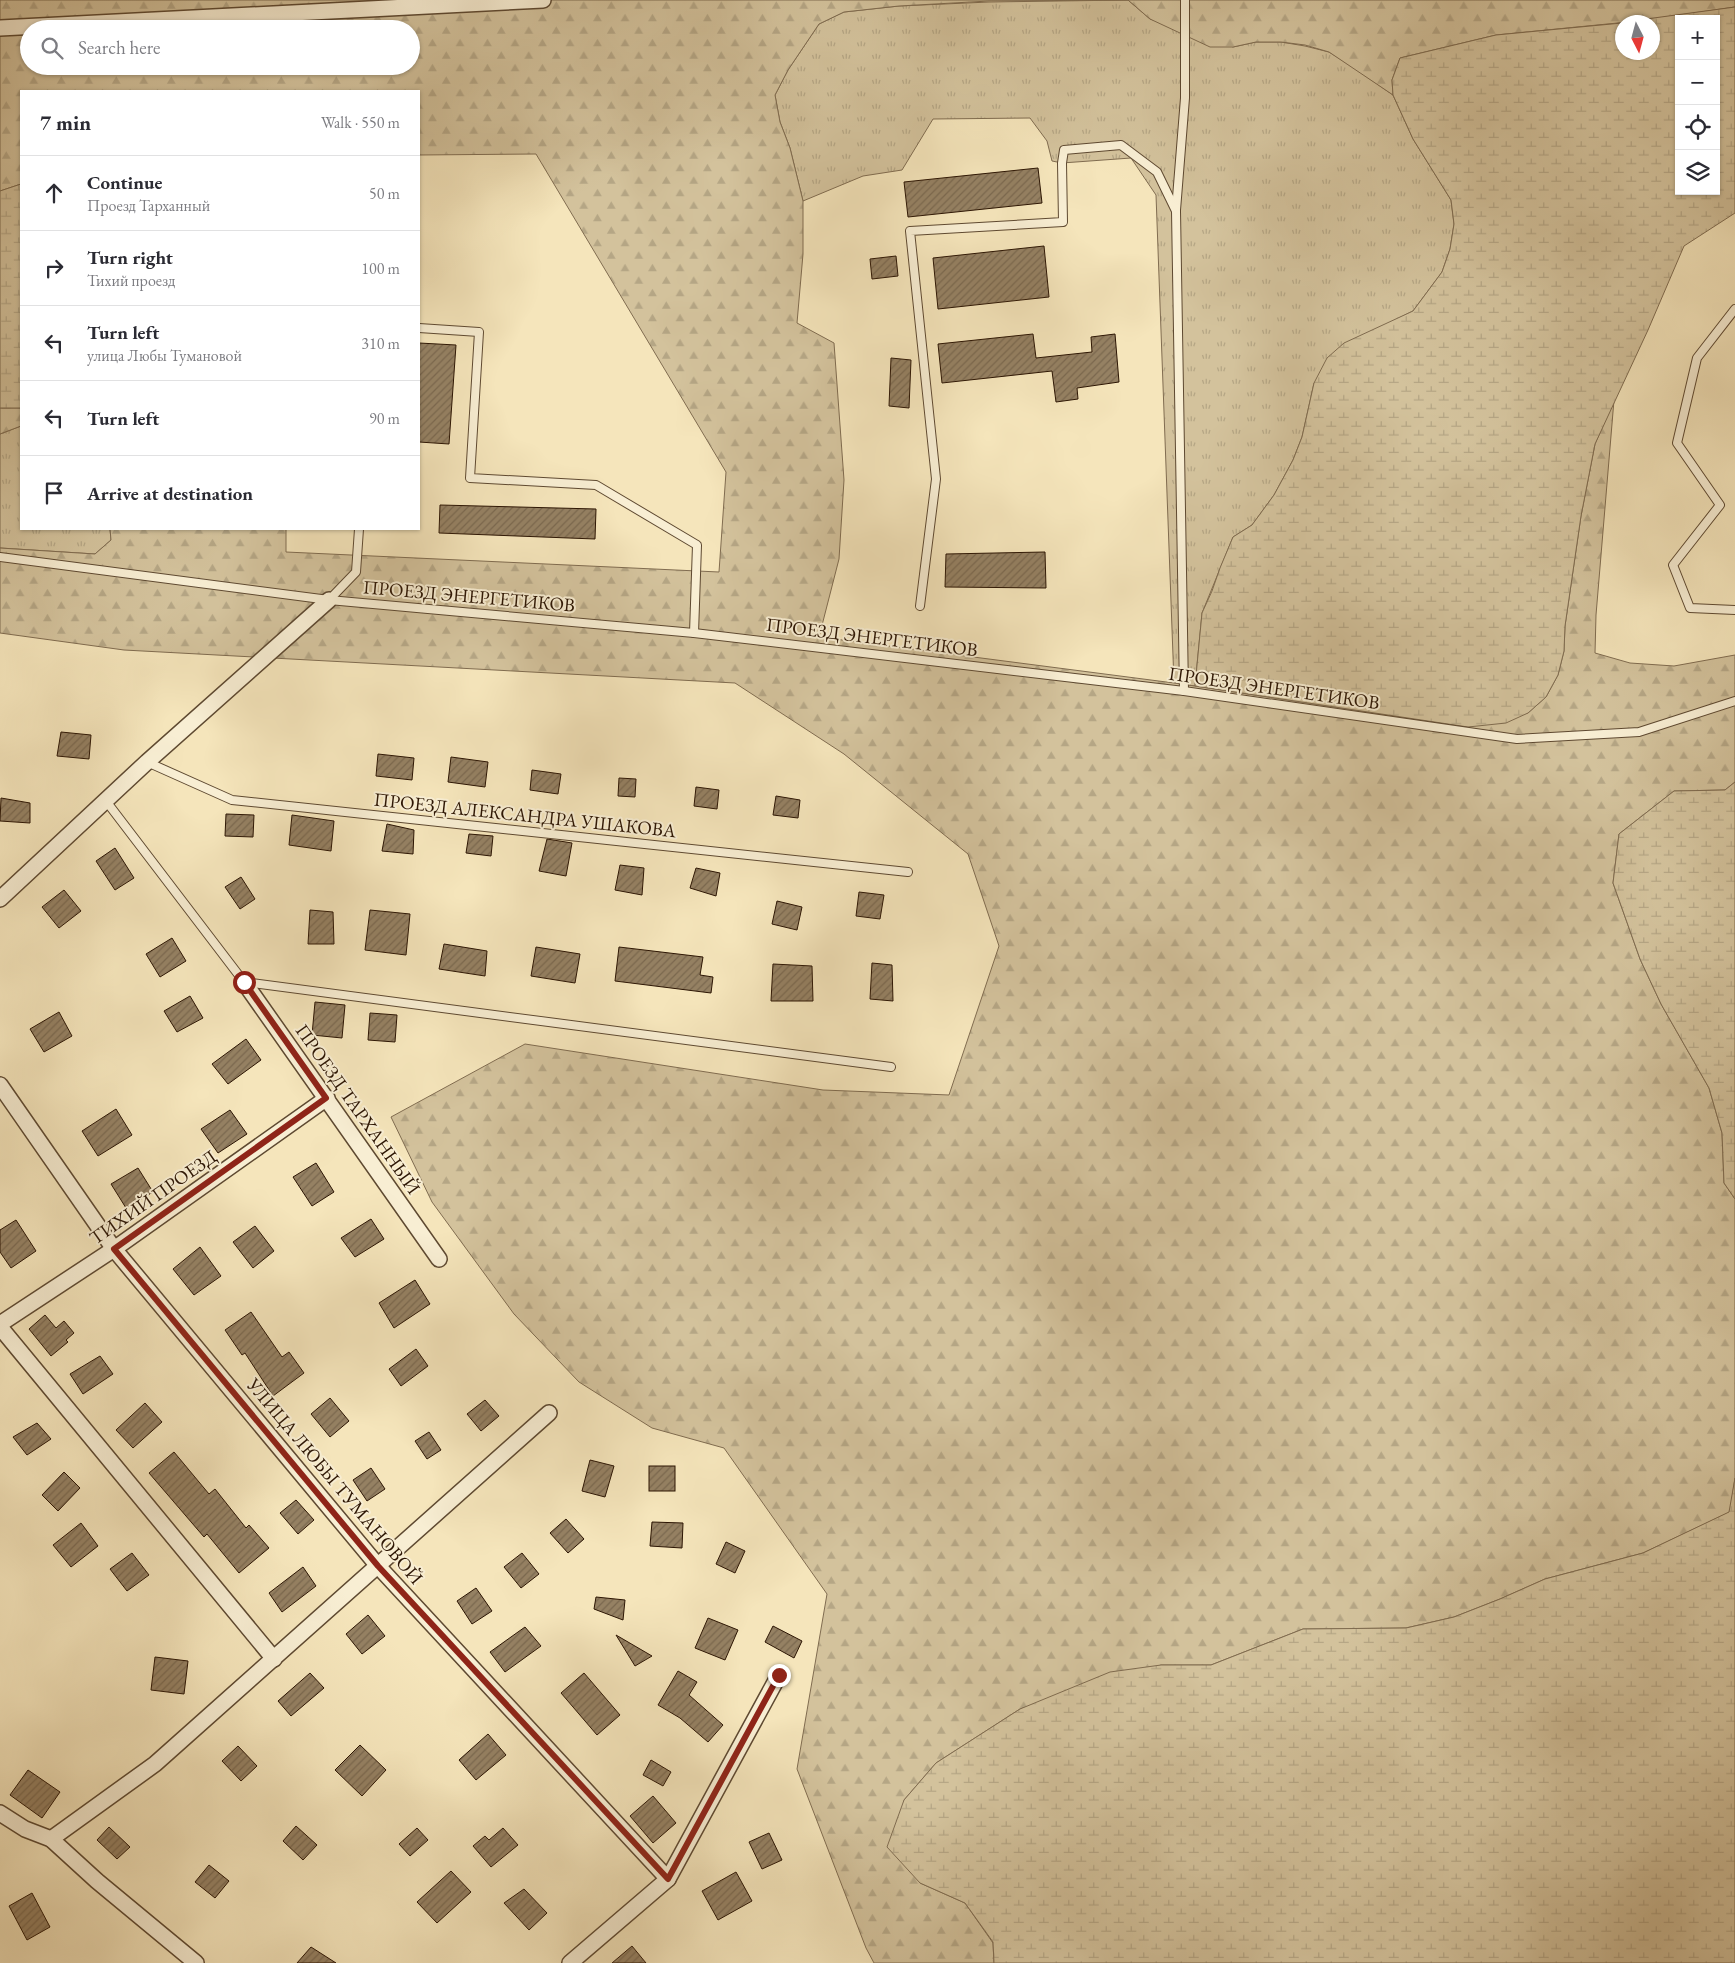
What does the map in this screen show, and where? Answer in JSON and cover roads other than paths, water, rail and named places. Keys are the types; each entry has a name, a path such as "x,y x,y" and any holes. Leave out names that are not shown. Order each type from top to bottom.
{"street":[{"path":"155,20 543,0"},
{"path":"0,28 20,27"},
{"path":"0,900 147,762 329,600"},
{"name":"ПРОЕЗД ТАРХАННЫЙ","path":"244,982 439,1259"},
{"name":"УЛИЦА ЛЮБЫ ТУМАНОВОЙ","path":"0,1085 114,1249 378,1566 668,1879"},
{"name":"ТИХИЙ ПРОЕЗД","path":"0,1325 114,1249 326,1098"},
{"path":"0,1325 274,1660"},
{"path":"51,1839 155,1764 550,1413"},
{"path":"570,1963 668,1879 779,1675"},
{"path":"0,1813 26,1829 51,1839 97,1881 196,1963"}],"lane":[{"path":"1184,691 1176,211 1185,98 1185,0"},
{"path":"920,606 936,480 910,230 1063,222 1062,163 1064,150 1122,144 1157,172 1176,211"},
{"path":"1735,309 1697,358 1677,443 1720,505 1673,565 1690,608 1735,610"},
{"path":"420,328 479,332 470,478 596,485 697,545 694,633"},
{"path":"329,600 356,572 359,530"},
{"name":"ПРОЕЗД ЭНЕРГЕТИКОВ","path":"0,557 329,600 694,633 1184,691 1517,740 1638,732 1735,701"},
{"name":"ПРОЕЗД АЛЕКСАНДРА УШАКОВА","path":"147,762 232,800 908,872"},
{"path":"106,801 244,982 891,1066"}]}
